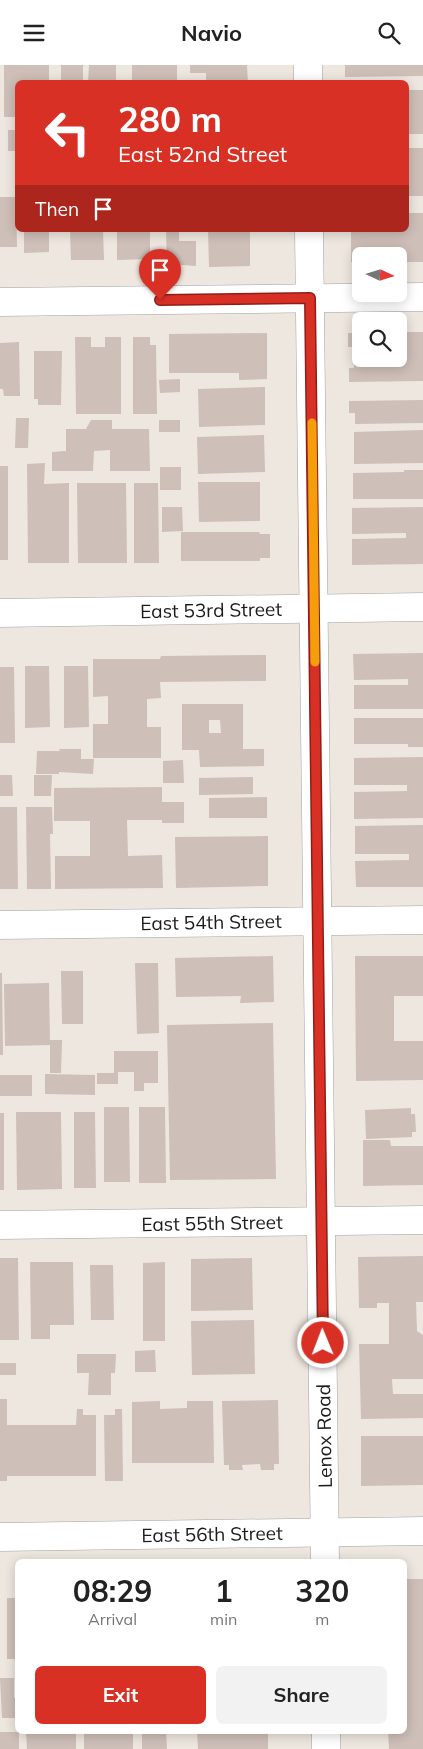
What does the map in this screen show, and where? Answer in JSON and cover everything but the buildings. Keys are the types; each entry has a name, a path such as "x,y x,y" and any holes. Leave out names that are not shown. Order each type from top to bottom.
{"street":[{"path":"308,65 308,80"},
{"name":"Lenox Road","path":"309,232 325,1559"},
{"path":"0,302 423,297"},
{"name":"East 53rd Street","path":"0,613 423,607"},
{"name":"East 54th Street","path":"0,925 423,920"},
{"name":"East 55th Street","path":"0,1225 423,1220"},
{"name":"East 56th Street","path":"0,1537 423,1531"},
{"path":"326,1734 326,1749"}],"slow traffic":[{"path":"312,423 315,662"}],"route":[{"path":"160,300 310,298 323,1343"}]}
